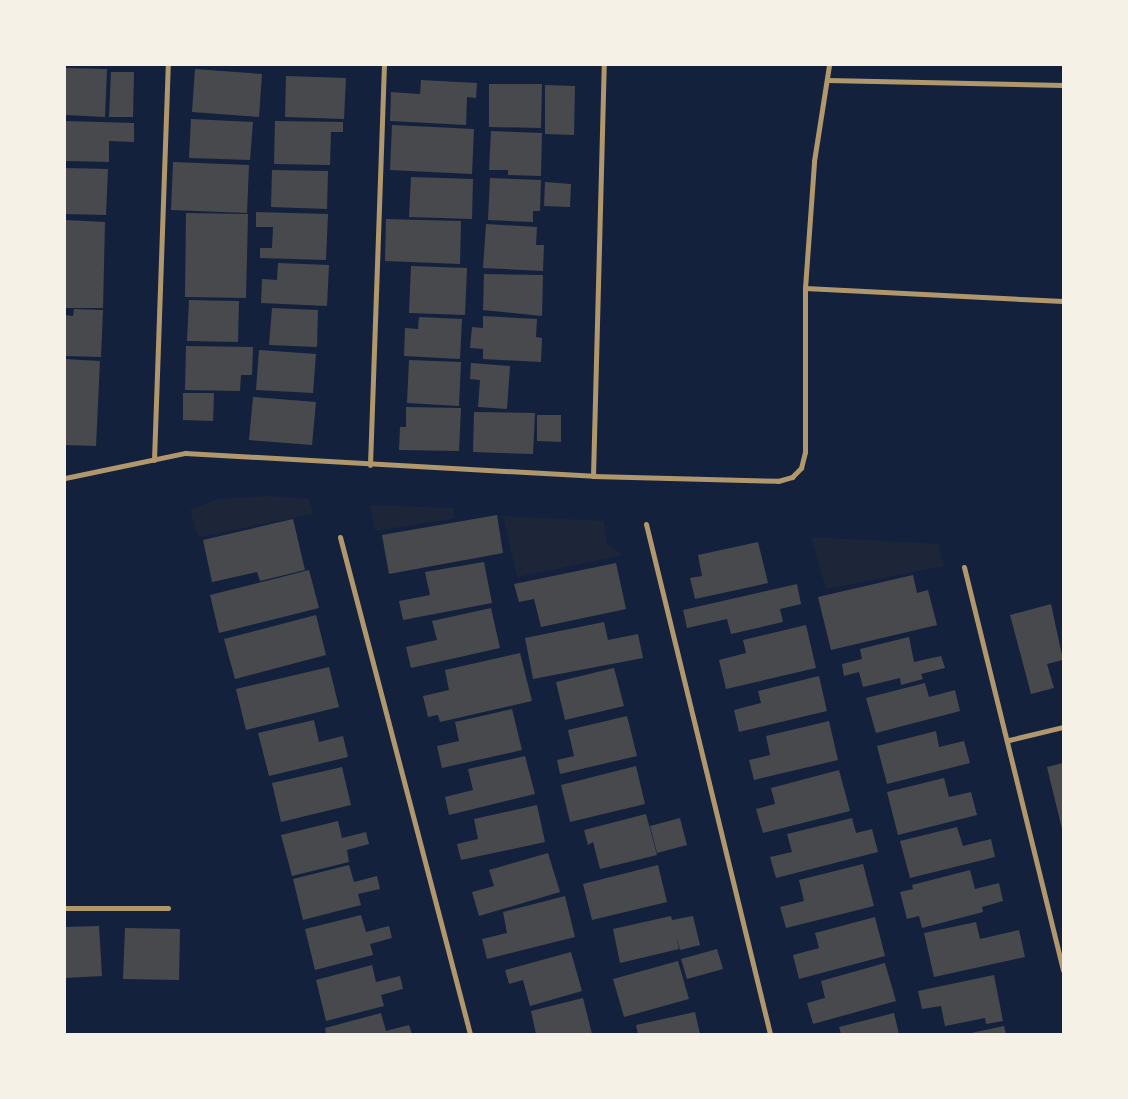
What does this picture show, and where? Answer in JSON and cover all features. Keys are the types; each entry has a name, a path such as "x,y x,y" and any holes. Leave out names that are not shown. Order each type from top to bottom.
{"street":[{"path":"154,460 168,65"},
{"path":"370,465 384,65"},
{"path":"593,476 604,65"},
{"path":"65,478 185,453 370,465 593,476 778,481 792,477 801,468 805,452 805,288 814,161 829,65"},
{"path":"827,80 1063,85"},
{"path":"805,288 1063,301"},
{"path":"646,524 770,1034"},
{"path":"340,538 470,1034"},
{"path":"964,567 1009,740 1063,970"},
{"path":"1009,740 1063,727"},
{"path":"65,908 168,908"}],"shaded area":[{"path":"269,496 309,499 313,514 198,537 190,510 218,499"},
{"path":"370,505 453,508 455,518 375,531"},
{"path":"503,516 604,521 607,544 623,555 517,577"},
{"path":"811,537 938,544 944,566 826,589"}],"building":[{"path":"65,68 107,69 105,117 65,115"},
{"path":"195,69 262,74 259,117 192,112"},
{"path":"111,72 134,72 133,117 109,117"},
{"path":"286,76 346,78 344,119 285,117"},
{"path":"421,80 477,83 476,98 467,97 466,125 390,121 391,92 420,94"},
{"path":"489,84 542,84 541,128 489,127"},
{"path":"545,85 575,86 574,135 545,134"},
{"path":"191,119 253,122 250,160 189,158"},
{"path":"65,121 134,123 134,142 109,141 109,162 65,161"},
{"path":"275,121 343,122 343,132 331,132 330,165 274,164"},
{"path":"392,125 474,129 472,174 390,170"},
{"path":"491,131 542,133 541,176 508,175 508,170 489,170"},
{"path":"173,162 249,165 247,213 171,210"},
{"path":"65,168 108,169 106,215 65,214"},
{"path":"272,170 328,171 327,209 271,207"},
{"path":"411,177 473,179 472,219 409,217"},
{"path":"490,178 541,180 540,211 533,211 533,222 488,220"},
{"path":"545,182 571,184 570,207 544,206"},
{"path":"256,212 328,214 326,260 260,258 260,248 272,248 273,227 256,227"},
{"path":"186,213 248,214 246,298 185,297"},
{"path":"386,219 461,221 460,264 385,261"},
{"path":"65,220 105,222 103,308 65,308"},
{"path":"486,224 537,227 536,245 544,245 543,271 483,268"},
{"path":"278,263 329,265 327,306 261,303 262,279 277,280"},
{"path":"411,266 467,268 465,315 409,313"},
{"path":"484,274 543,275 542,316 483,310"},
{"path":"189,300 239,301 238,342 187,341"},
{"path":"272,308 318,310 317,347 269,345"},
{"path":"74,309 103,310 101,357 65,356 65,315 73,316"},
{"path":"483,316 537,319 536,337 542,338 541,362 483,359 483,349 470,348 472,327 483,328"},
{"path":"419,317 462,319 460,359 404,356 405,328 418,329"},
{"path":"186,346 253,347 252,375 241,375 240,391 185,390"},
{"path":"259,350 316,354 313,393 256,390"},
{"path":"65,359 100,361 96,446 65,445"},
{"path":"409,360 461,362 459,406 407,403"},
{"path":"471,363 510,366 507,409 478,407 480,380 470,379"},
{"path":"183,393 214,393 213,421 183,420"},
{"path":"253,397 316,402 312,445 249,440"},
{"path":"406,407 461,408 459,451 399,450 400,427 406,427"},
{"path":"474,412 535,413 533,454 473,452"},
{"path":"537,415 561,415 561,442 537,441"},
{"path":"497,515 503,553 389,574 382,535"},
{"path":"293,519 305,570 260,581 257,572 212,582 203,540"},
{"path":"758,542 768,583 695,599 690,578 702,576 698,555"},
{"path":"484,562 492,603 403,620 399,601 430,595 425,572"},
{"path":"616,563 626,609 541,627 534,599 519,602 514,584"},
{"path":"309,570 319,608 219,633 210,595"},
{"path":"913,575 917,593 928,590 937,625 831,650 818,597"},
{"path":"797,584 801,604 780,609 783,622 731,634 727,619 687,628 683,610"},
{"path":"1051,604 1063,660 1047,664 1054,688 1031,694 1010,615"},
{"path":"491,608 500,648 411,668 406,647 437,640 432,621"},
{"path":"316,615 326,655 235,679 224,639"},
{"path":"604,622 608,640 638,634 643,658 533,679 525,638"},
{"path":"806,625 816,668 726,689 719,660 746,653 743,640"},
{"path":"909,637 914,662 941,656 945,668 921,674 923,679 901,685 900,678 863,687 859,672 844,676 842,664 862,659 860,649"},
{"path":"520,653 532,701 440,722 438,715 428,717 423,696 449,690 445,670"},
{"path":"329,667 339,707 246,730 236,689"},
{"path":"614,668 624,706 565,720 556,682"},
{"path":"819,676 827,711 739,732 734,710 761,703 758,691"},
{"path":"925,683 929,697 955,690 960,711 876,733 866,698"},
{"path":"512,709 522,750 442,768 437,746 459,741 455,722"},
{"path":"627,716 637,756 560,774 557,760 574,756 568,730"},
{"path":"314,720 319,742 343,736 348,757 269,776 258,733"},
{"path":"829,721 838,760 754,780 749,760 770,755 766,736"},
{"path":"936,731 939,747 964,741 970,763 887,784 877,746"},
{"path":"525,756 535,794 449,815 445,797 473,790 468,769"},
{"path":"1063,763 1063,829 1062,829 1047,767"},
{"path":"636,766 645,804 570,822 561,785"},
{"path":"342,767 351,805 281,822 272,783"},
{"path":"839,770 850,811 763,833 756,809 775,804 771,788"},
{"path":"944,778 949,797 971,792 977,815 898,835 887,792"},
{"path":"537,805 545,842 461,860 457,844 478,839 474,819"},
{"path":"646,814 657,855 600,869 593,842 588,845 584,830"},
{"path":"680,818 687,845 657,853 650,826"},
{"path":"852,818 856,833 872,829 878,852 776,878 770,857 792,852 787,834"},
{"path":"338,821 342,838 366,832 369,844 347,850 349,862 292,876 281,835"},
{"path":"957,827 963,846 991,839 995,857 910,878 900,841"},
{"path":"548,853 560,892 479,916 472,892 494,886 489,870"},
{"path":"863,864 874,906 786,928 780,907 804,901 799,880"},
{"path":"349,865 354,882 377,876 380,889 358,894 361,905 303,920 293,879"},
{"path":"658,865 667,902 592,920 583,884"},
{"path":"970,870 975,889 999,883 1003,901 982,907 983,912 922,928 919,916 907,919 900,892 913,889 912,885"},
{"path":"565,896 575,937 487,959 482,939 507,933 503,912"},
{"path":"361,915 366,932 389,926 392,938 370,944 373,955 315,970 305,929"},
{"path":"671,916 672,920 693,916 700,945 680,950 676,935 679,949 620,963 613,929"},
{"path":"875,917 885,956 799,979 793,955 819,948 815,933"},
{"path":"976,922 980,939 1019,930 1025,957 934,977 924,933"},
{"path":"99,926 102,976 65,978 65,927"},
{"path":"125,928 180,929 179,980 123,979"},
{"path":"717,949 723,969 687,979 681,959"},
{"path":"571,952 582,991 530,1006 523,980 509,984 505,970"},
{"path":"678,961 689,999 624,1017 613,979"},
{"path":"885,963 896,1001 813,1024 807,1003 825,998 821,981"},
{"path":"372,965 376,982 400,976 403,989 381,995 384,1006 326,1021 316,980"},
{"path":"994,975 1003,1021 986,1024 985,1018 945,1026 941,1006 922,1009 918,991"},
{"path":"583,998 592,1034 536,1034 531,1011"},
{"path":"695,1012 700,1034 638,1034 636,1025"},
{"path":"381,1013 386,1031 409,1025 412,1034 326,1034 325,1028"},
{"path":"894,1013 899,1034 841,1034 839,1027"},
{"path":"1004,1026 1006,1034 971,1034 971,1033"}]}
